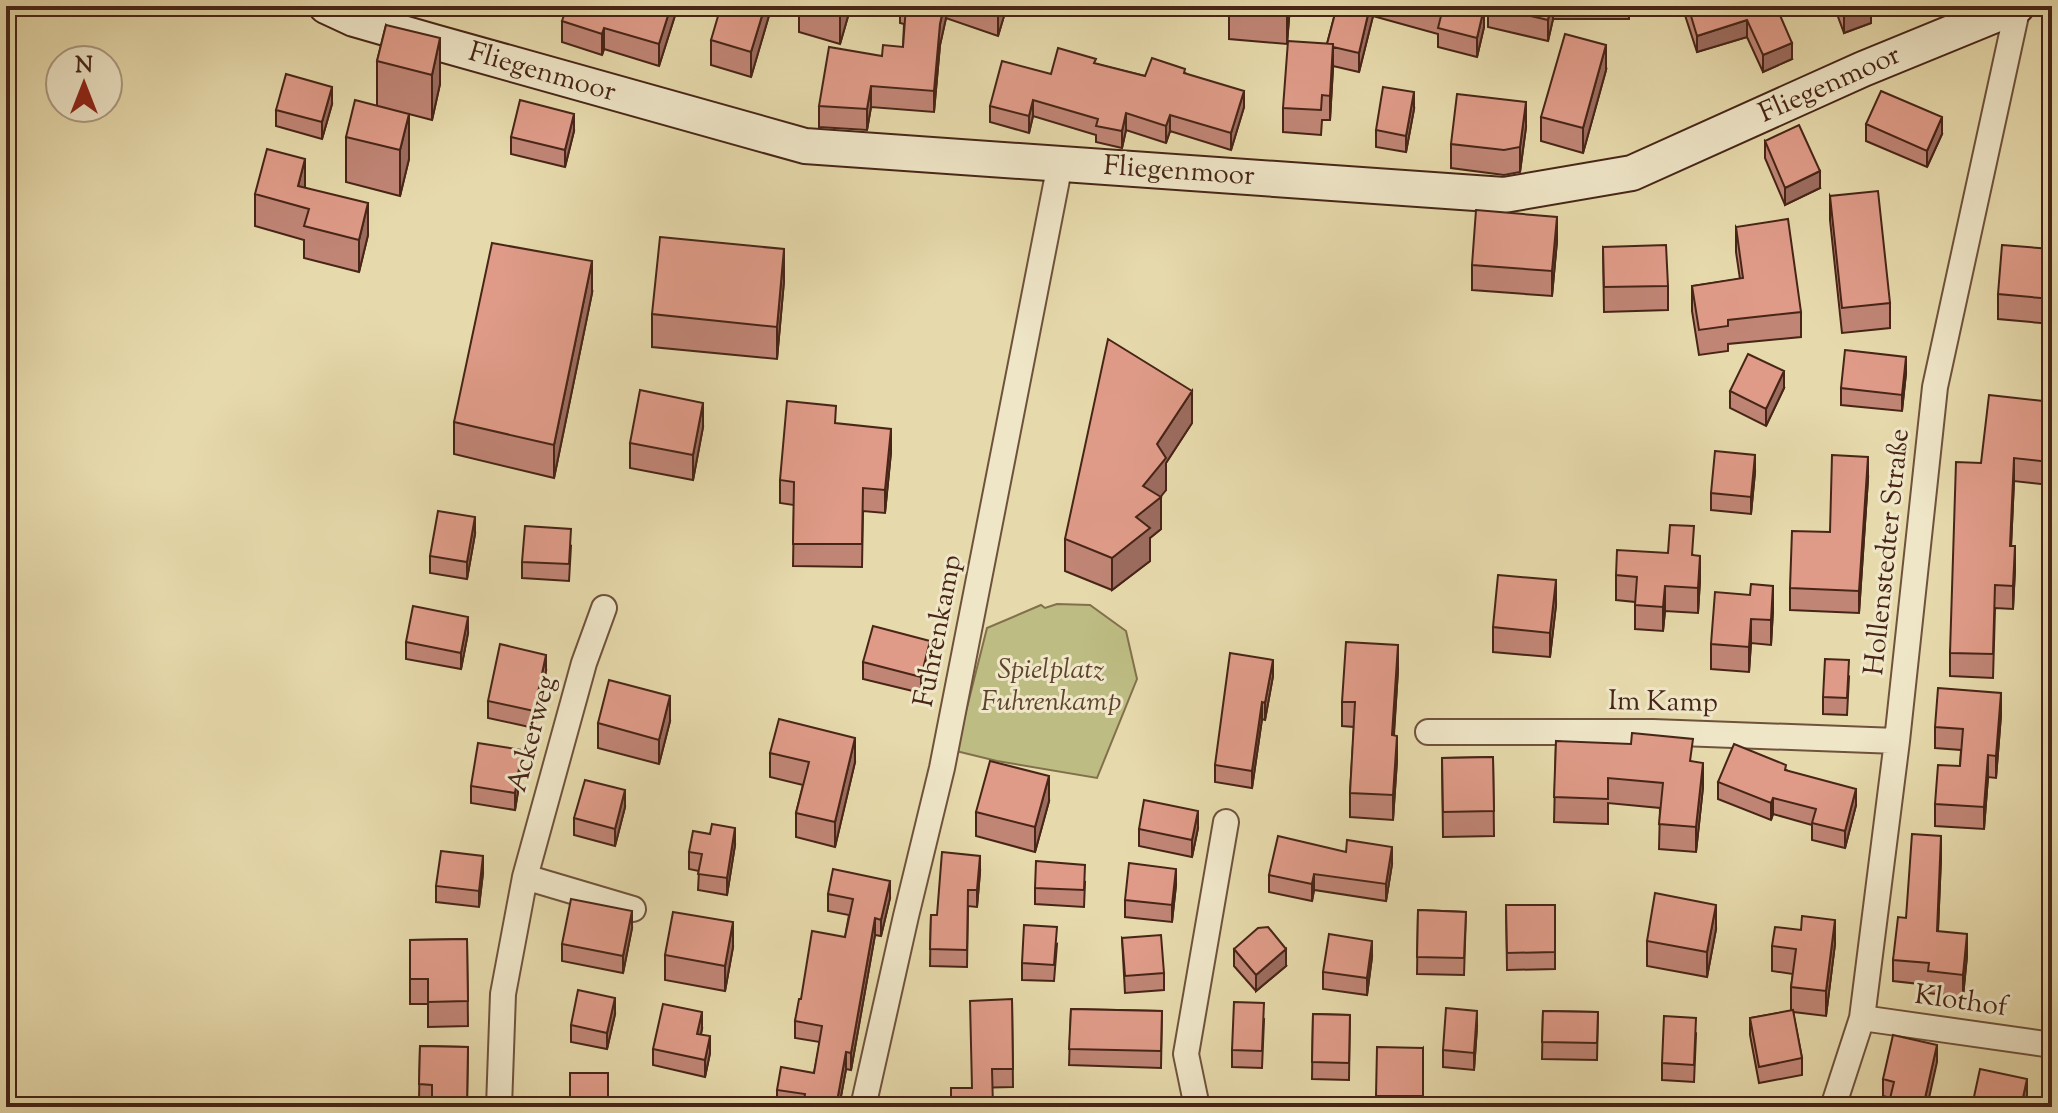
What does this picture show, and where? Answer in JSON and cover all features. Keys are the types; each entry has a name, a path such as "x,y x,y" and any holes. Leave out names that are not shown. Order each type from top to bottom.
{"street":[{"name":"Fliegenmoor","path":"326,6 354,19 421,39 805,146 1504,195 1632,173 1863,69 2017,6"},
{"name":"Hollenstedter Straße","path":"1833,1107 1862,1018 1897,741 1935,387 2017,6"},
{"name":"Fuhrenkamp","path":"863,1107 942,768 1060,164"},
{"name":"Ackerweg","path":"499,1107 503,994 525,877 584,663 604,608"},
{"name":"Im Kamp","path":"1428,732 1653,732 1897,741"},
{"path":"1197,1107 1186,1054 1226,822"},
{"path":"525,877 633,909"},
{"name":"Klothof","path":"1862,1018 2052,1045"}],"green space":[{"name":"Spielplatz Fuhrenkamp","path":"1057,604 1090,605 1126,631 1137,679 1097,778 956,751 987,628 1041,605 1045,608"}],"building":[{"path":"567,6 671,6 659,44 604,28 602,34 562,21"},
{"path":"721,6 765,6 751,52 711,40"},
{"path":"817,6 842,6 840,13"},
{"path":"906,6 944,6 934,91 871,86 867,109 819,106 829,47 882,56 883,45 903,47"},
{"path":"972,6 1000,6 998,15"},
{"path":"1337,6 1370,6 1359,53 1327,44"},
{"path":"1406,6 1484,8 1477,38 1438,28 1441,16"},
{"path":"1488,6 1551,6 1548,20"},
{"path":"1688,6 1718,6 1720,14 1737,6 1776,6 1792,43 1763,55 1747,20 1697,36"},
{"path":"1840,6 1871,6 1844,16"},
{"path":"386,25 440,38 432,75 377,61"},
{"path":"1565,34 1606,45 1583,128 1541,117"},
{"path":"1288,41 1333,44 1330,96 1322,95 1321,110 1283,108"},
{"path":"1058,48 1096,59 1094,63 1145,76 1152,58 1185,69 1184,73 1244,91 1231,133 1170,115 1166,126 1126,113 1122,131 1096,126 1098,119 1033,100 1029,116 990,106 1002,61 1051,74"},
{"path":"286,74 332,87 322,122 276,110"},
{"path":"1383,87 1414,92 1406,136 1376,130"},
{"path":"1881,91 1942,117 1927,151 1866,124"},
{"path":"1457,94 1526,102 1520,147 1504,150 1451,144"},
{"path":"355,100 409,114 400,150 346,137"},
{"path":"520,100 574,114 565,150 511,137"},
{"path":"1799,125 1820,171 1785,188 1765,141"},
{"path":"267,149 305,159 298,186 368,203 359,240 304,226 309,209 255,194"},
{"path":"1878,191 1890,303 1842,308 1830,196"},
{"path":"1476,210 1557,217 1552,271 1472,265"},
{"path":"1788,219 1801,312 1728,320 1728,326 1699,330 1692,286 1743,278 1736,227"},
{"path":"660,237 784,249 777,327 652,314"},
{"path":"492,243 592,261 554,445 454,422"},
{"path":"1666,245 1668,286 1604,287 1603,247"},
{"path":"2002,245 2052,249 2052,299 1998,294"},
{"path":"1108,339 1192,391 1157,444 1166,458 1143,486 1161,497 1136,517 1150,528 1112,558 1065,539"},
{"path":"1845,350 1906,357 1902,395 1841,388"},
{"path":"1748,354 1784,371 1766,409 1730,391"},
{"path":"640,390 703,403 693,455 630,443"},
{"path":"1989,395 2052,402 2049,462 2014,458 2010,546 2015,546 2013,586 1995,585 1993,654 1950,653 1956,462 1981,463"},
{"path":"787,401 836,406 835,423 891,429 885,490 863,488 862,544 793,544 794,482 780,480"},
{"path":"1715,451 1755,455 1751,497 1711,493"},
{"path":"1832,455 1868,457 1859,591 1790,588 1792,531 1830,532"},
{"path":"438,511 475,517 467,562 430,556"},
{"path":"1670,525 1694,526 1692,555 1700,556 1698,588 1665,586 1663,607 1635,605 1637,577 1616,575 1617,550 1668,553"},
{"path":"525,526 571,529 569,564 522,562"},
{"path":"1498,575 1556,580 1550,633 1493,627"},
{"path":"1751,584 1773,586 1771,620 1751,619 1749,647 1711,644 1715,592 1750,595"},
{"path":"413,606 468,617 461,653 406,642"},
{"path":"873,626 930,641 921,677 863,662"},
{"path":"1346,642 1398,645 1392,735 1397,736 1393,795 1350,793 1355,702 1342,702"},
{"path":"500,644 546,655 534,711 488,701"},
{"path":"1230,653 1273,660 1265,703 1262,702 1252,771 1215,765"},
{"path":"1825,659 1849,660 1847,698 1823,697"},
{"path":"609,680 670,696 659,740 598,723"},
{"path":"1938,688 2001,693 1996,756 1988,755 1984,807 1935,804 1938,765 1960,766 1963,729 1935,727"},
{"path":"779,719 855,738 835,822 796,813 809,762 770,753"},
{"path":"1632,733 1693,739 1690,761 1703,763 1696,827 1659,824 1663,783 1608,778 1608,799 1554,797 1556,741 1631,744"},
{"path":"478,743 522,750 515,793 471,786"},
{"path":"1734,744 1786,765 1785,770 1856,789 1845,831 1812,823 1816,809 1773,798 1771,803 1718,782"},
{"path":"1493,757 1494,811 1443,812 1442,758"},
{"path":"990,761 1049,776 1035,827 976,812"},
{"path":"585,780 625,790 615,829 574,818"},
{"path":"1144,800 1198,811 1192,840 1139,829"},
{"path":"712,824 735,828 727,878 698,874 702,854 689,852 693,831 710,834"},
{"path":"1912,834 1941,836 1937,931 1967,934 1963,975 1928,971 1929,963 1893,960 1898,917 1906,918"},
{"path":"1278,836 1346,852 1347,840 1392,847 1386,884 1314,874 1312,884 1269,875"},
{"path":"441,851 483,856 479,891 436,886"},
{"path":"942,852 980,856 977,890 968,890 967,950 930,949 931,915 937,915"},
{"path":"1036,861 1085,865 1084,890 1035,888"},
{"path":"1129,863 1176,869 1172,905 1125,900"},
{"path":"833,869 890,881 881,920 875,918 851,1053 846,1052 836,1107 803,1107 805,1094 777,1090 781,1067 814,1073 822,1026 795,1021 812,931 845,937 853,899 828,894"},
{"path":"1655,893 1716,905 1707,952 1647,941"},
{"path":"571,899 632,911 623,956 562,944"},
{"path":"1506,905 1555,905 1555,952 1507,953"},
{"path":"1418,910 1466,912 1464,958 1417,957"},
{"path":"673,912 733,922 725,966 665,955"},
{"path":"1802,916 1835,920 1826,991 1791,987 1796,949 1772,946 1775,927 1801,930"},
{"path":"1024,925 1057,927 1054,965 1022,963"},
{"path":"1268,927 1286,949 1256,975 1234,949 1258,928"},
{"path":"1329,934 1372,941 1367,978 1323,972"},
{"path":"1161,935 1164,973 1125,976 1122,938"},
{"path":"467,939 468,1001 428,1002 428,979 410,979 410,940"},
{"path":"578,990 615,998 607,1033 571,1025"},
{"path":"1012,999 1013,1069 992,1069 993,1107 951,1107 951,1088 972,1088 970,1001"},
{"path":"1234,1002 1264,1003 1262,1051 1232,1050"},
{"path":"663,1004 702,1012 697,1034 710,1036 705,1060 653,1049"},
{"path":"1446,1008 1477,1011 1474,1053 1443,1050"},
{"path":"1071,1009 1162,1011 1161,1051 1069,1049"},
{"path":"1793,1010 1802,1058 1759,1067 1750,1018"},
{"path":"1543,1011 1598,1012 1597,1043 1542,1042"},
{"path":"1313,1014 1350,1015 1349,1063 1312,1062"},
{"path":"1664,1016 1696,1018 1694,1065 1662,1063"},
{"path":"1893,1035 1937,1045 1923,1107 1888,1107 1894,1082 1883,1079"},
{"path":"420,1046 468,1047 467,1104 432,1103 432,1085 419,1084"},
{"path":"1377,1047 1423,1048 1423,1096 1376,1096"},
{"path":"1980,1069 2027,1079 2021,1107 1972,1106"},
{"path":"570,1073 608,1073 608,1106 570,1107"}]}
